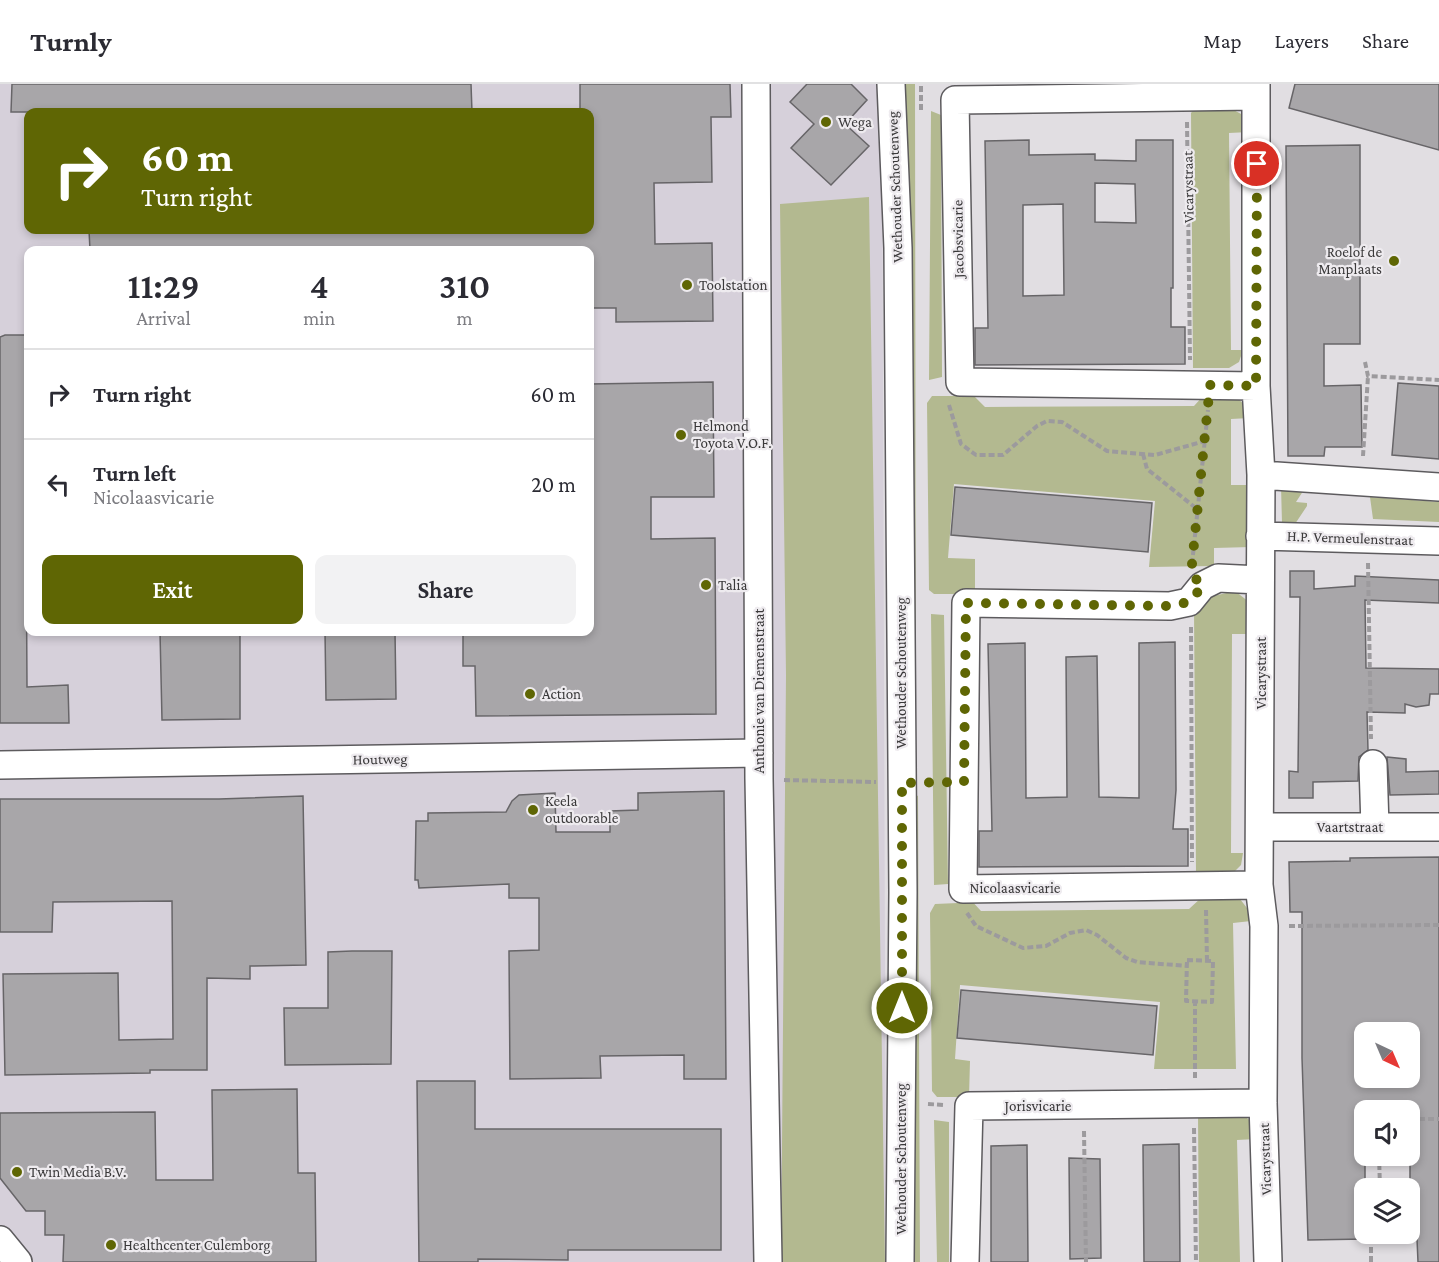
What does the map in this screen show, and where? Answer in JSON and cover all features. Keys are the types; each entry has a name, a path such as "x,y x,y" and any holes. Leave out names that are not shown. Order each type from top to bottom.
{"street":[{"name":"Anthonie van Diemenstraat","path":"756,84 759,766 768,1262"},
{"name":"Wethouder Schoutenweg","path":"891,84 898,248 902,783 900,1262"},
{"name":"Jacobsvicarie","path":"1255,90 1183,98 955,100 960,382 1256,386"},
{"name":"Vicarystraat","path":"1255,90 1256,386 1261,475 1262,827 1260,885 1264,926 1263,1103 1268,1262"},
{"path":"1261,475 1439,488"},
{"name":"H.P. Vermeulenstraat","path":"1260,536 1439,541"},
{"name":"Nicolaasvicarie","path":"1260,580 1218,578 1196,594 1170,606 966,603 963,889 1260,885"},
{"path":"1373,764 1375,827"},
{"name":"Houtweg","path":"0,765 759,766"},
{"name":"Vaartstraat","path":"1262,827 1439,828"},
{"name":"Jorisvicarie","path":"965,1262 969,1106 1084,1107 1263,1103"},
{"path":"0,1240 18,1262"}],"path":[{"name":"Vicarystraat","path":"1183,98 1187,114 1204,441 1191,574 1196,594"},
{"path":"1362,482 1368,376 1365,362"},
{"path":"1368,376 1439,380"},
{"path":"947,399 961,444 976,455 1003,455 1037,426 1047,421 1062,422 1107,451 1155,455 1204,441"},
{"path":"1143,454 1147,469 1198,509"},
{"path":"1368,539 1369,683 1373,764"},
{"path":"1196,594 1199,885 1207,961"},
{"path":"759,766 902,783"},
{"path":"963,889 965,909 976,926 1023,948 1035,949 1070,933 1086,930 1137,962 1187,966"},
{"path":"1264,926 1439,925"},
{"path":"1187,960 1207,961 1213,961 1212,1002 1186,1001 1187,960"},
{"path":"1195,1001 1196,1262"},
{"path":"1084,1107 1086,1262"},
{"path":"1420,1119 1439,1119"},
{"path":"1371,1244 1371,1262"}],"shaded area":[{"path":"0,84 882,84 886,1262 5,1262 0,1256"}],"green space":[{"path":"903,84 915,84 916,769"},
{"path":"1228,107 1243,115 1249,132 1229,133 1231,350 1243,350 1239,362 1229,368 1193,368 1191,113 1195,108"},
{"path":"931,111 941,115 942,377 929,380"},
{"path":"869,197 885,1262 781,1262 786,675 780,204"},
{"path":"1204,395 1228,396 1238,399 1247,409 1250,418 1231,419 1231,485 1251,485 1251,547 1214,548 1214,566 1149,567 1155,501 954,484 948,558 975,559 975,594 934,594 929,590 927,403 932,396 974,396 985,407 1194,406"},
{"path":"1309,482 1296,502 1307,503 1307,506 1293,527 1282,523 1281,486"},
{"path":"1370,497 1439,502 1439,522 1373,519"},
{"path":"1235,591 1249,602 1251,634 1232,634 1231,853 1243,853 1241,865 1235,871 1196,872 1194,610 1209,597"},
{"path":"931,614 944,615 948,884 934,885"},
{"path":"909,792 918,796 920,1262 908,1262"},
{"path":"1201,898 1240,899 1250,912 1251,921 1233,923 1236,1069 1154,1069 1160,1002 960,985 955,1059 970,1061 969,1097 937,1097 932,1091 930,913 935,904 958,903 970,899 981,911 1189,909"},
{"path":"1198,1113 1244,1116 1251,1121 1256,1139 1237,1140 1240,1262 1199,1262"},
{"path":"934,1120 949,1122 949,1262 937,1262"}],"building":[{"path":"12,84 471,84 472,108 24,108 24,112 11,112"},
{"path":"580,84 730,84 731,117 711,117 712,182 654,183 655,244 712,243 713,321 616,322 616,308 594,308 594,246 90,246 89,234 594,234 594,108 580,108"},
{"path":"807,84 851,84 867,100 845,124 869,146 831,185 791,148 814,124 790,102"},
{"path":"1295,84 1439,84 1439,150 1289,108"},
{"path":"1029,140 1029,155 1095,154 1095,160 1136,161 1136,140 1173,140 1171,327 1185,327 1185,364 975,365 975,328 988,328 985,141","holes":["1095,183 1135,184 1136,223 1095,222","1063,204 1064,295 1023,296 1023,205"]},
{"path":"1360,145 1360,344 1324,344 1324,386 1361,385 1362,447 1325,447 1324,456 1288,456 1286,146"},
{"path":"24,335 24,636 27,636 27,687 68,685 69,723 0,723 0,337"},
{"path":"713,382 714,497 651,497 651,539 715,538 716,714 476,716 475,666 463,666 463,636 594,636 594,384"},
{"path":"1398,383 1439,386 1439,459 1392,455"},
{"path":"955,487 1152,503 1148,552 951,535"},
{"path":"1290,571 1314,571 1314,589 1355,586 1355,576 1439,580 1439,603 1365,600 1366,668 1439,669 1439,694 1430,694 1429,705 1416,707 1405,704 1405,713 1367,712 1368,750 1359,757 1358,781 1313,782 1313,798 1289,798 1289,771 1298,772 1300,597 1290,597"},
{"path":"160,636 240,636 240,719 162,720"},
{"path":"325,636 395,636 396,699 326,700"},
{"path":"1175,642 1176,790 1173,829 1188,829 1188,866 979,867 979,831 992,831 988,644 1025,643 1026,798 1067,797 1066,657 1097,656 1099,797 1139,798 1139,643"},
{"path":"1387,757 1406,759 1406,772 1439,771 1439,794 1390,795"},
{"path":"724,791 726,1079 684,1079 684,1055 600,1056 601,1078 510,1079 509,951 539,950 539,898 509,898 509,884 419,888 418,880 415,880 416,821 428,821 428,813 506,812 512,801 519,795 555,793 556,832 610,832 610,811 638,810 638,793"},
{"path":"303,796 306,965 250,966 250,979 207,978 207,1070 5,1075 3,974 118,973 119,1040 173,1039 172,901 53,902 52,932 0,932 0,799 219,799"},
{"path":"1439,857 1439,1262 1418,1262 1420,1178 1410,1178 1410,1166 1420,1166 1420,1100 1354,1100 1354,1166 1365,1166 1365,1178 1354,1178 1354,1239 1308,1240 1302,1058 1302,912 1290,912 1289,862 1350,861 1350,858"},
{"path":"392,951 391,1064 285,1065 284,1008 328,1008 328,952"},
{"path":"961,990 1157,1006 1153,1055 957,1038"},
{"path":"417,1081 475,1081 475,1129 721,1129 721,1250 568,1250 568,1260 478,1259 478,1262 419,1262"},
{"path":"297,1089 298,1173 315,1173 316,1262 63,1262 64,1235 45,1235 45,1211 26,1211 0,1178 0,1113 155,1112 156,1180 213,1180 212,1090"},
{"path":"1179,1144 1180,1262 1144,1262 1143,1145"},
{"path":"1027,1145 1028,1262 991,1262 991,1146"},
{"path":"1069,1158 1100,1159 1101,1258 1070,1259"}],"place":[{"name":"Wega","path":"826,122"},
{"name":"Roelof de Manplaats","path":"1394,261"},
{"name":"Toolstation","path":"687,285"},
{"name":"Helmond Toyota V.O.F.","path":"681,435"},
{"name":"Talia","path":"706,585"},
{"name":"Action","path":"530,694"},
{"name":"Keela outdoorable","path":"533,810"},
{"name":"Twin Media B.V.","path":"17,1172"},
{"name":"Healthcenter Culemborg","path":"111,1245"}],"route":[{"path":"902,1008 902,783 964,782 966,603 1170,606 1189,602 1203,586 1191,574 1210,385 1256,386 1257,164"}]}
